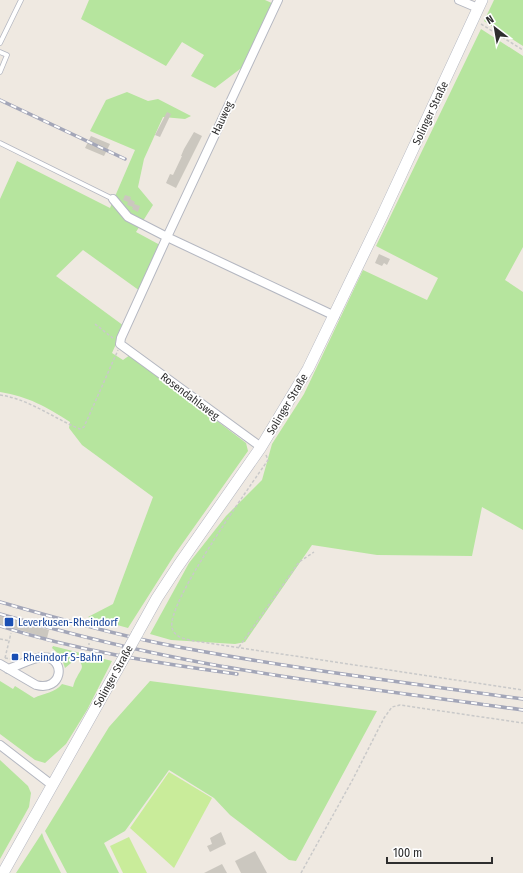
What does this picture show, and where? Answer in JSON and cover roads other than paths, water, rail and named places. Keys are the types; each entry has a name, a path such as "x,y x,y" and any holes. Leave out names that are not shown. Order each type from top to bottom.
{"main road":[{"name":"Solinger Straße","path":"3,873 157,598 261,447 308,369 335,316 480,4"}],"street":[{"name":"Hauweg","path":"120,344 121,338 167,237 278,0"},
{"path":"459,0 480,4"},
{"path":"114,199 128,217 167,237 335,316"},
{"name":"Rosendahlsweg","path":"120,344 261,447"},
{"path":"2,661 8,669 36,685 41,686 47,686 54,682 58,678 59,672 54,661 43,656 8,669"},
{"path":"0,745 52,784"}],"lane":[{"path":"0,43 21,0"},
{"path":"0,52 7,55 0,72"},
{"path":"0,143 114,199"}],"railway":[{"path":"0,100 125,159"},
{"path":"0,602 118,634 203,652 340,674 523,699"},
{"path":"0,614 104,642 209,664 326,683 523,710"},
{"path":"0,626 29,635 117,655 147,661 237,674"}],"place":[{"name":"Leverkusen-Rheindorf","path":"9,622"},
{"name":"Rheindorf S-Bahn","path":"15,657"}]}
